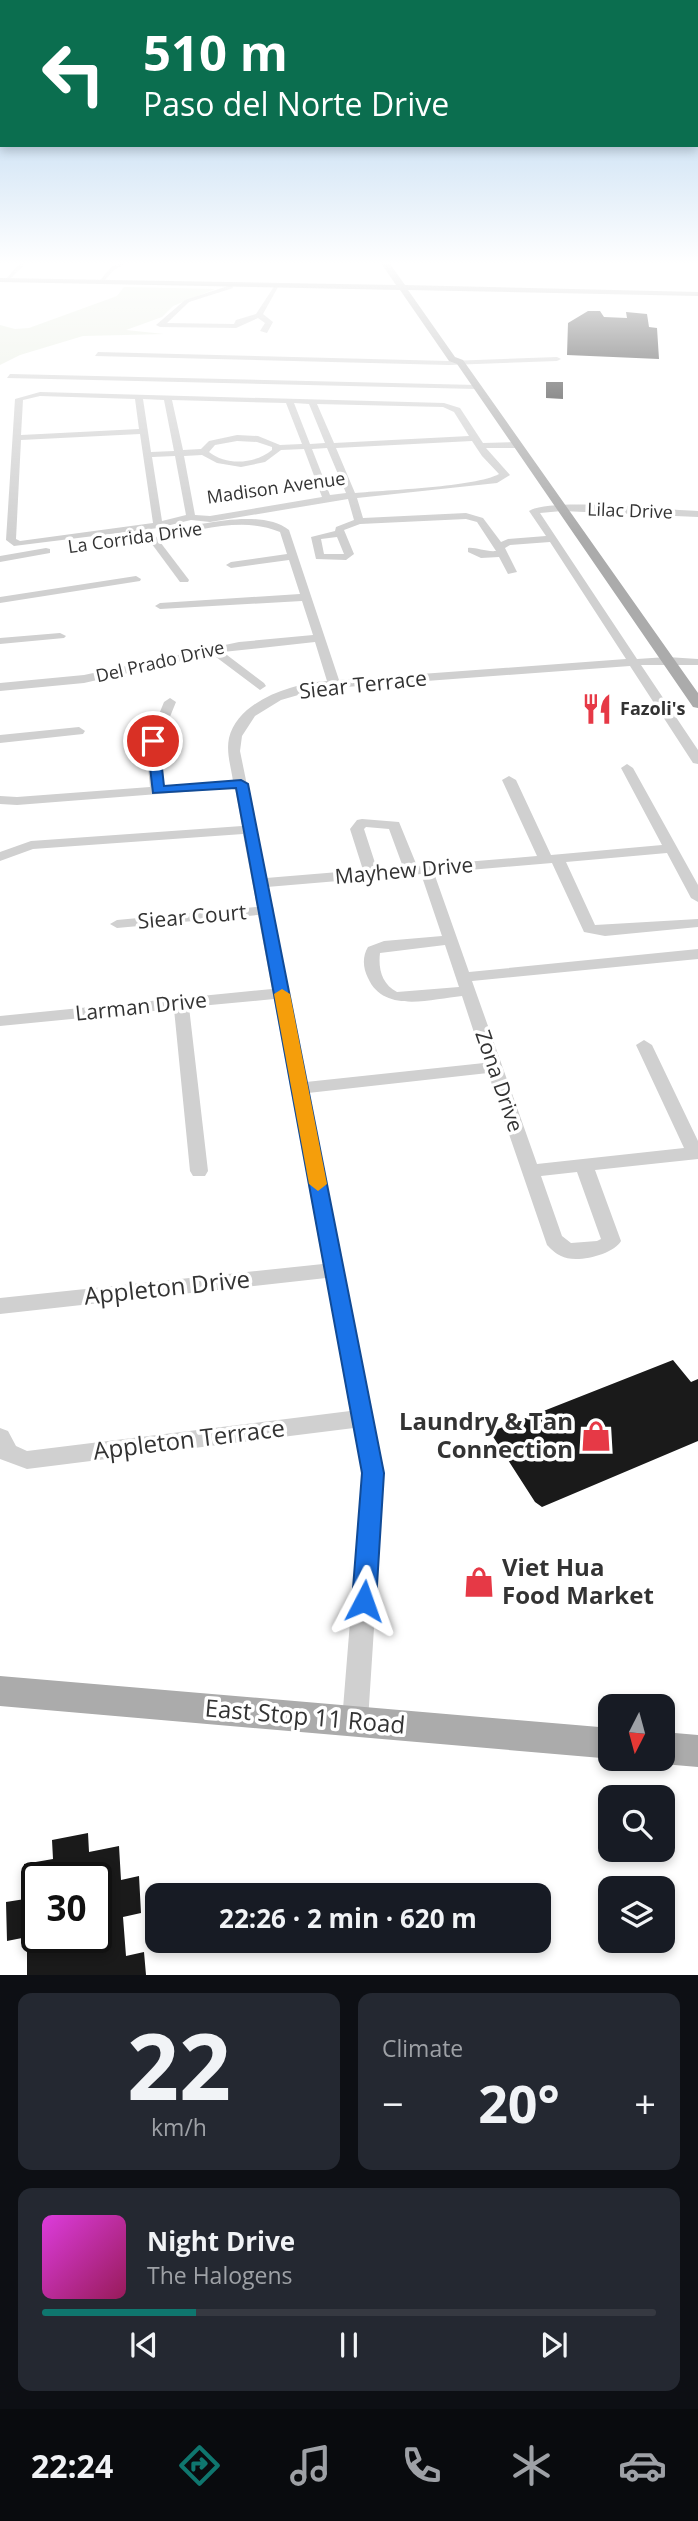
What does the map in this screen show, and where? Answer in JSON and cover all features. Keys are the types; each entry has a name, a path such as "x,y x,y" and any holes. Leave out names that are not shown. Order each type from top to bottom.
{"main road":[{"path":"448,353 452,359 460,362 698,704"},
{"name":"East Stop 11 Road","path":"0,1691 598,1743"},
{"path":"676,1749 698,1751"}],"street":[{"path":"98,354 460,362 557,359"},
{"path":"10,376 477,387"},
{"path":"143,431 16,438 19,399 24,396 122,395 139,398 446,405 457,410 479,445"},
{"path":"139,398 158,525"},
{"path":"168,398 191,517"},
{"path":"289,401 327,498"},
{"path":"312,401 352,496 359,521"},
{"name":"Madison Avenue","path":"16,438 11,540 19,544 158,525 191,517 210,519 327,498 455,486 503,477 503,472 479,445"},
{"path":"146,455 204,452 219,461 245,463 268,458 275,454 277,448 264,440 237,438 212,443 204,452"},
{"name":"Madison Avenue","path":"277,448 479,445 519,447"},
{"path":"562,508 534,511 698,760"},
{"name":"Lilac Drive","path":"562,508 698,514"},
{"path":"341,533 339,529 346,524 359,521 466,516 480,520 502,549 512,572"},
{"name":"La Corrida Drive","path":"0,559 244,523 271,524 285,531 294,556"},
{"path":"151,536 184,579"},
{"path":"492,536 471,539 471,547 481,555 502,549 554,542"},
{"path":"231,565 294,556 334,684"},
{"path":"0,600 136,579"},
{"path":"160,606 307,597"},
{"path":"0,641 60,636"},
{"name":"Del Prado Drive","path":"0,687 84,680 245,644 320,638"},
{"path":"214,650 260,686"},
{"name":"Siear Terrace","path":"355,1721 373,1480 234,746 244,720 276,698 334,684 667,660 698,662"},
{"path":"158,790 152,746 170,702"},
{"path":"0,738 79,731"},
{"path":"627,768 698,898"},
{"path":"509,780 589,929 605,931 698,923"},
{"path":"0,800 17,801 241,784"},
{"name":"Zona Drive","path":"371,874 357,827 362,823 394,825 419,870 451,940 529,1171 557,1245 575,1252 601,1248 610,1242 611,1235 584,1165"},
{"path":"2,856 31,845 250,829"},
{"name":"Mayhew Drive","path":"261,883 670,849"},
{"name":"Siear Court","path":"117,924 267,910"},
{"path":"451,940 384,946 373,950 371,956 380,990 387,996 397,997 466,984 698,954"},
{"name":"Larman Drive","path":"0,1021 282,993"},
{"path":"181,1003 199,1171"},
{"path":"529,1171 696,1153 644,1045"},
{"path":"300,1088 494,1067"},
{"name":"Appleton Drive","path":"0,1306 334,1270"},
{"name":"Appleton Terrace","path":"0,1437 4,1449 16,1458 34,1460 362,1418"}],"shaded area":[{"path":"0,353 26,353 20,355 0,365"}],"building":[{"path":"659,353 659,359 567,355"},
{"path":"546,382 563,382 563,399 546,398"},
{"name":"Laundry & Tan Connection","path":"673,1360 691,1382 698,1379 698,1441 542,1507 535,1502 490,1432"},
{"path":"88,1833 89,1852 119,1846 121,1880 139,1876 141,1913 123,1917 126,1956 144,1952 146,1975 27,1975 27,1953 112,1953 112,1862 36,1862 53,1859 52,1840"},
{"path":"21,1900 21,1938 7,1941 6,1902"}],"slow traffic":[{"path":"282,994 318,1184"}],"place":[{"name":"Fazoli's","path":"597,709"},
{"name":"Laundry & Tan Connection","path":"596,1436"},
{"name":"Viet Hua Food Market","path":"479,1582"}],"route":[{"path":"153,741 158,790 241,784 275,950 373,1473 364,1601"}]}
